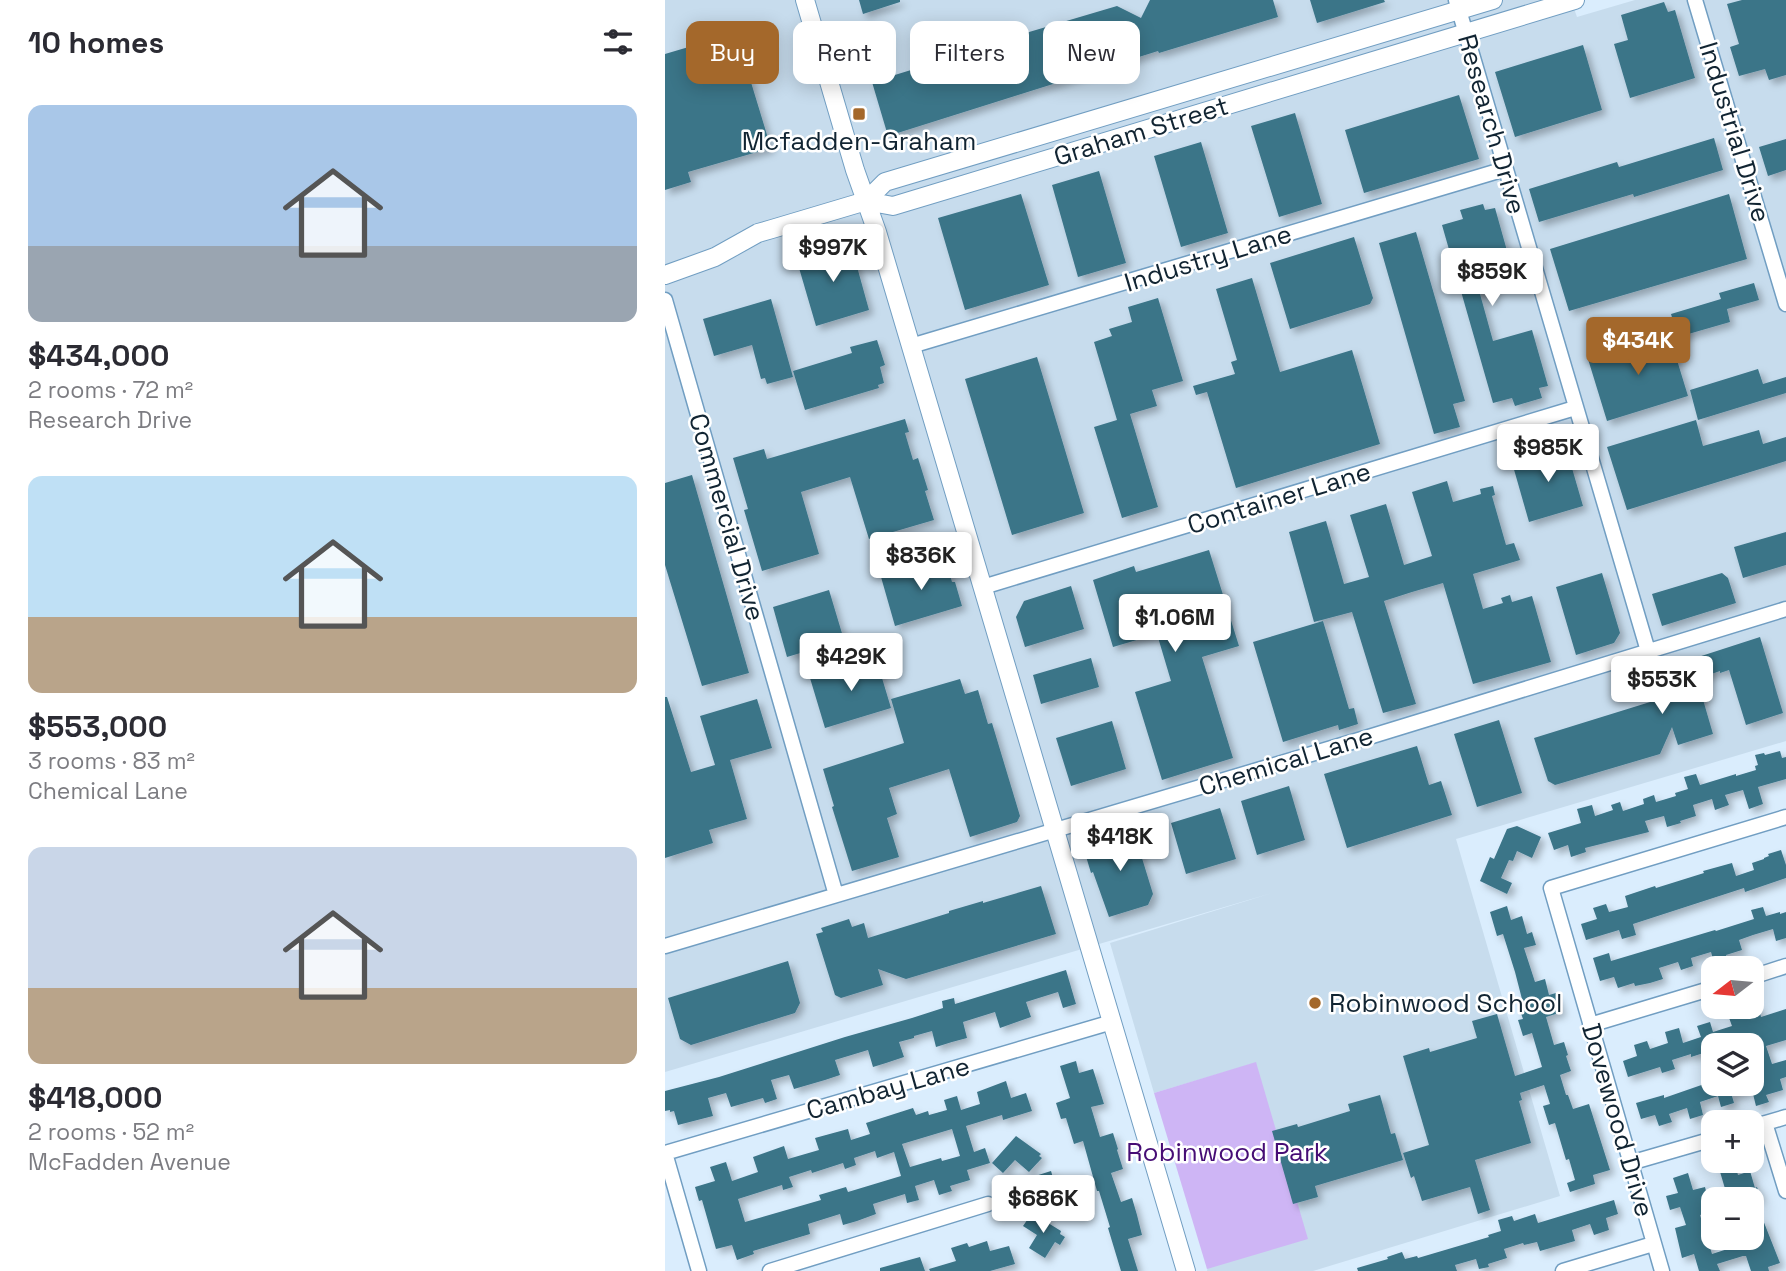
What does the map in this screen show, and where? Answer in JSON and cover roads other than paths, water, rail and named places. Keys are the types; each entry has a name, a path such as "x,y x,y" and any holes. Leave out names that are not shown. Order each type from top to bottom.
{"street":[{"path":"805,0 855,170 877,232 1187,1271"},
{"name":"Graham Street","path":"665,275 715,257 758,233 866,201 885,183 1164,99 1457,5 1493,0"},
{"name":"Graham Street","path":"866,201 893,206 1575,0"},
{"name":"Industrial Drive","path":"1695,0 1786,304"},
{"name":"Research Drive","path":"1457,5 1648,651"},
{"path":"1164,99 1171,122"},
{"name":"Industry Lane","path":"911,346 1505,169"},
{"name":"Commercial Drive","path":"665,300 836,895"},
{"name":"Container Lane","path":"983,587 1575,408"},
{"name":"Chemical Lane","path":"665,946 1786,608"},
{"name":"Dovewood Drive","path":"1662,1271 1551,888 1786,817"},
{"path":"1764,973 1786,966"},
{"path":"1590,1025 1701,992"},
{"name":"Cambay Lane","path":"665,1153 1112,1022"},
{"path":"1764,1124 1786,1117"},
{"path":"1764,1137 1786,1191"},
{"path":"1630,1163 1701,1142"},
{"path":"665,1153 699,1271"},
{"path":"769,1271 988,1205"},
{"path":"1563,1271 1653,1244"}],"place":[{"name":"Mcfadden-Graham","path":"859,114"},
{"name":"Robinwood School","path":"1315,1003"}],"park label":[{"name":"Robinwood Park","path":"1227,1152"}]}
